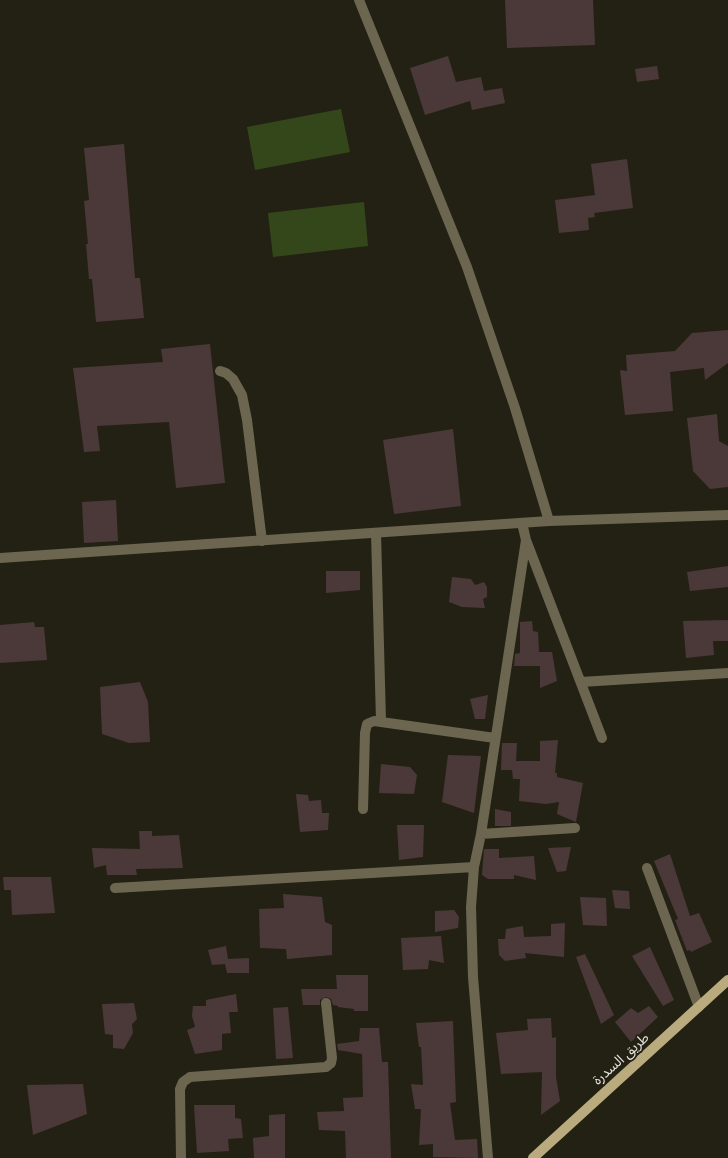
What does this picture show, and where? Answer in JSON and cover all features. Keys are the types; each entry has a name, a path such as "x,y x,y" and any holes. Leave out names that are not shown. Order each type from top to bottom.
{"main road":[{"name":"طريق السدرة","path":"533,1158 728,980"}],"street":[{"path":"360,0 467,267 515,408 548,521"},
{"path":"220,371 226,373 233,379 242,395 247,420 262,541"},
{"path":"0,558 548,521 728,515"},
{"path":"522,523 526,540 602,738"},
{"path":"376,533 381,721"},
{"path":"488,1158 473,977 471,907 474,867 481,834 526,540"},
{"path":"581,682 728,673"},
{"path":"363,809 365,733 367,724 374,721 381,721 495,738"},
{"path":"481,834 575,828"},
{"path":"115,888 474,867"},
{"path":"646,868 700,1007"},
{"path":"181,1158 180,1089 183,1082 190,1077 326,1067 331,1063 332,1058 326,1002"}],"green space":[{"path":"341,109 350,152 255,170 247,127"},
{"path":"364,202 368,246 273,257 268,213"}],"building":[{"path":"505,0 593,0 595,45 507,48"},
{"path":"448,56 456,82 481,77 484,91 502,88 505,103 472,110 470,101 425,115 410,68"},
{"path":"657,66 659,79 637,82 635,69"},
{"path":"124,144 135,278 140,278 144,318 96,322 92,279 89,279 86,244 88,244 84,201 89,200 84,148"},
{"path":"627,159 633,208 594,213 595,217 588,218 589,230 559,233 555,200 595,195 591,164"},
{"path":"728,330 728,363 705,380 704,368 670,372 673,411 625,415 620,370 627,371 626,355 675,351 692,333"},
{"path":"210,344 225,483 176,488 169,422 97,426 100,451 84,452 73,368 163,362 161,349"},
{"path":"717,414 719,441 728,446 728,487 710,489 693,471 687,418"},
{"path":"453,429 461,506 394,514 383,440"},
{"path":"116,500 118,541 84,543 82,502"},
{"path":"728,566 728,587 690,591 687,572"},
{"path":"326,571 360,571 360,590 326,593"},
{"path":"452,577 471,579 475,585 484,582 487,587 487,597 483,599 485,608 462,607 449,602"},
{"path":"728,620 728,641 713,641 714,655 686,658 683,621"},
{"path":"532,621 533,631 538,632 539,652 552,652 557,681 540,688 540,666 514,666 515,654 520,653 520,622"},
{"path":"34,622 35,627 44,627 47,660 0,663 0,625"},
{"path":"140,682 148,702 150,742 129,743 102,734 100,687"},
{"path":"488,695 485,719 475,719 470,699"},
{"path":"558,740 555,773 557,773 557,777 583,783 576,822 557,814 559,802 546,804 519,801 520,779 513,779 512,770 501,770 502,743 517,743 516,761 540,761 540,741"},
{"path":"448,755 481,756 474,813 442,802"},
{"path":"381,764 410,767 417,775 414,794 379,793"},
{"path":"296,794 308,795 309,801 321,800 322,813 329,813 328,830 300,832"},
{"path":"495,809 511,812 511,826 495,826"},
{"path":"397,825 424,825 423,857 399,860"},
{"path":"139,831 152,831 152,836 179,835 183,868 136,869 137,875 107,875 106,865 94,868 92,848 140,849"},
{"path":"571,847 566,871 557,872 548,848"},
{"path":"484,849 499,849 499,858 534,856 536,880 514,875 514,879 488,879 482,875"},
{"path":"670,854 690,916 699,913 712,942 691,952 690,950 687,951 675,920 678,919 654,861"},
{"path":"3,877 51,877 55,913 12,915 11,890 4,890"},
{"path":"612,890 629,891 630,909 615,908"},
{"path":"283,894 322,897 325,922 332,925 332,955 287,959 286,949 260,948 259,909 284,908"},
{"path":"580,897 606,898 607,926 583,925"},
{"path":"454,910 459,917 458,928 435,932 435,911"},
{"path":"565,923 564,957 525,953 526,958 505,961 499,955 498,939 505,939 506,929 523,926 524,937 551,936 551,924"},
{"path":"441,936 444,963 429,960 428,969 403,970 401,938"},
{"path":"226,946 228,959 249,958 249,973 227,973 225,964 212,965 208,950"},
{"path":"650,947 674,1000 663,1006 632,956"},
{"path":"585,954 614,1015 601,1024 576,957"},
{"path":"336,975 368,975 368,1011 354,1011 354,1009 338,1007 333,1005 331,999 326,997 320,1000 320,1005 303,1005 301,989 337,989"},
{"path":"236,994 238,1012 229,1012 231,1033 222,1034 222,1050 195,1054 187,1030 195,1027 192,1016 193,1006 206,1006 206,1000"},
{"path":"134,1003 137,1019 132,1024 133,1033 124,1049 113,1048 113,1035 105,1034 102,1004"},
{"path":"649,1006 658,1017 631,1042 615,1022 631,1008 638,1013"},
{"path":"288,1007 293,1058 276,1059 273,1008"},
{"path":"551,1018 552,1038 556,1037 556,1077 560,1101 541,1115 542,1072 501,1074 496,1033 528,1030 527,1019"},
{"path":"453,1021 456,1102 450,1103 455,1140 477,1139 478,1158 433,1157 433,1144 419,1145 421,1109 415,1109 411,1084 423,1085 421,1047 419,1047 416,1023"},
{"path":"360,1028 379,1028 382,1062 388,1062 391,1158 346,1158 345,1131 319,1130 317,1112 344,1111 343,1098 363,1097 362,1054 338,1050 337,1044 359,1041"},
{"path":"83,1084 87,1114 33,1135 27,1085"},
{"path":"194,1105 235,1105 235,1118 241,1119 243,1138 228,1139 229,1151 197,1153"},
{"path":"285,1114 285,1158 254,1158 253,1138 269,1136 269,1115"}]}
